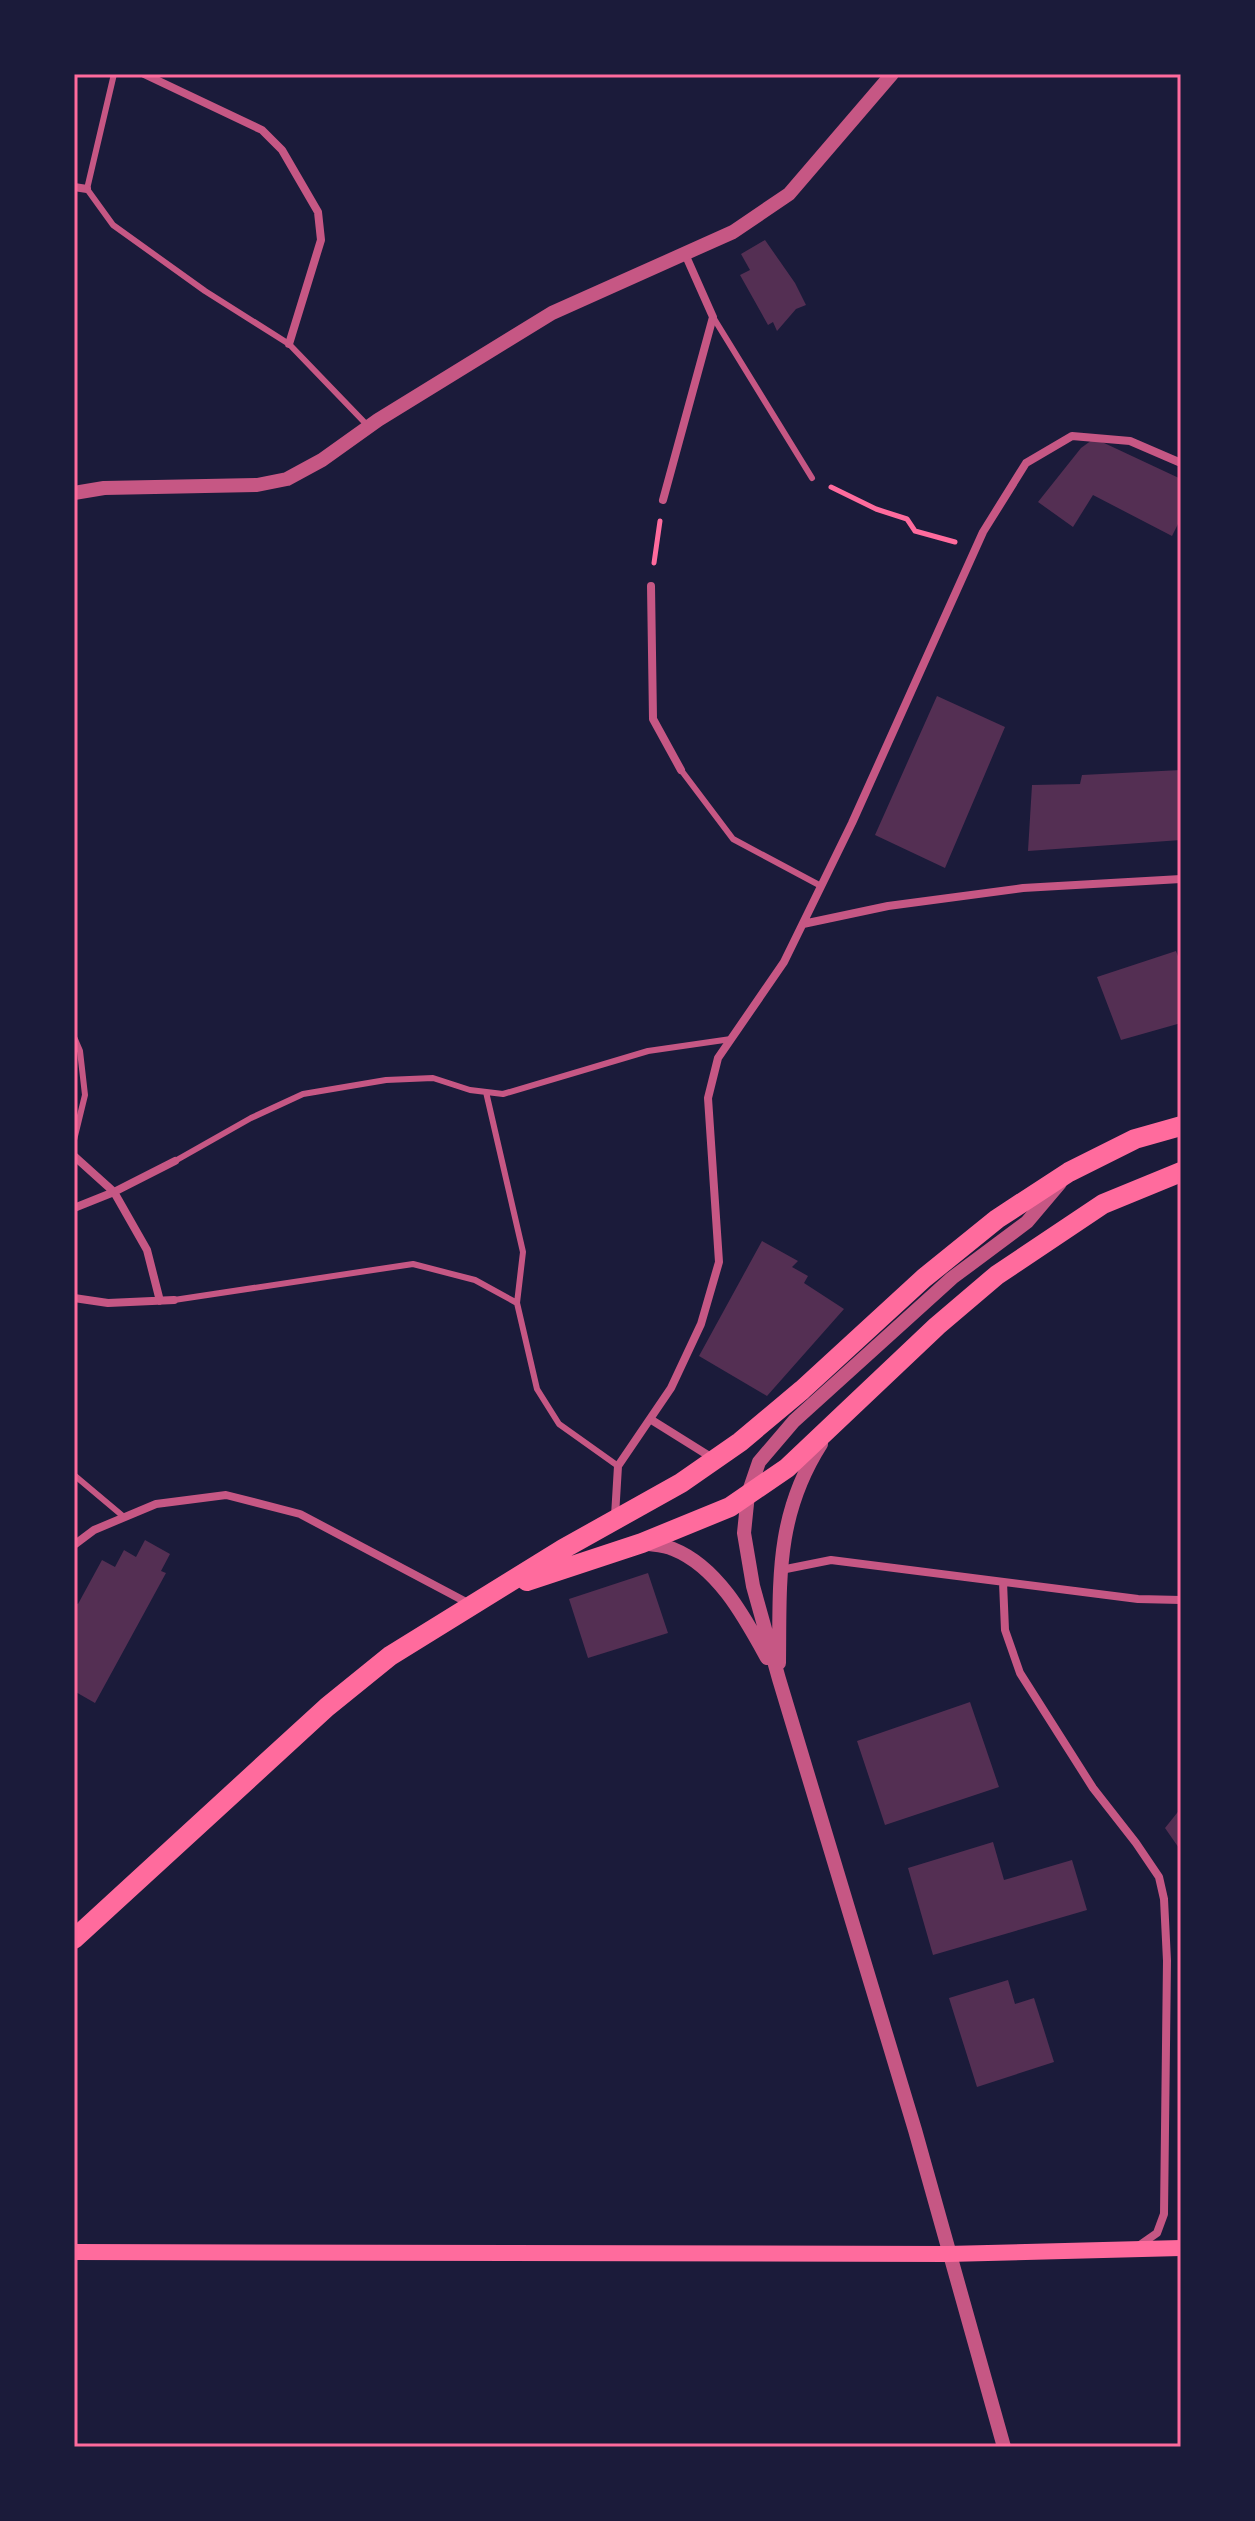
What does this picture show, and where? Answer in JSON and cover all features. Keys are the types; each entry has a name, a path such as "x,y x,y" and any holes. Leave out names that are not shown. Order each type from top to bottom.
{"main road":[{"path":"74,1939 327,1707 390,1656 563,1549 681,1483 740,1442 802,1390 924,1278 997,1219 1069,1172 1135,1139 1181,1126"},
{"path":"500,1589 642,1543 730,1507 787,1468 937,1326 997,1275 1103,1204 1181,1172"},
{"path":"74,2252 948,2254 1181,2248"}],"street":[{"path":"144,74 262,130 282,150 318,212 321,240 289,344"},
{"path":"74,493 104,488 257,485 287,479 322,460 368,426 552,313 733,232 789,194 892,74"},
{"path":"74,187 87,189"},
{"path":"663,500 713,317 685,254"},
{"path":"615,1521 618,1466 671,1388 701,1324 719,1262 708,1098 718,1058 784,962 976,547 1026,463 1072,436 1130,441 1181,463"},
{"path":"651,586 653,719 681,770"},
{"path":"803,924 888,906 1023,888 1181,879"},
{"path":"74,1156 114,1192 147,1250 160,1301"},
{"path":"74,1208 175,1161"},
{"path":"1004,2447 915,2130 779,1679 753,1586 744,1533 748,1494 759,1462 794,1421 952,1278 1027,1222 1069,1172"},
{"path":"74,1298 108,1303 174,1300"},
{"path":"650,1419 714,1460"},
{"path":"779,1679 781,1553 789,1515 806,1468 836,1421"},
{"path":"74,1545 94,1530 156,1504 226,1495 300,1514 473,1606"},
{"path":"642,1543 672,1548 698,1562 728,1595 779,1679"},
{"path":"781,1570 831,1560 1138,1599 1181,1600"},
{"path":"1003,1582 1005,1630 1020,1673 1093,1788 1159,1877 1164,1899 1167,1961 1164,2214 1157,2233 1135,2248"}],"lane":[{"path":"114,74 87,189 113,225 205,291 289,344 368,426"},
{"path":"713,317 812,478"},
{"path":"681,770 733,839 821,886"},
{"path":"74,1037 80,1051 85,1095 74,1140"},
{"path":"175,1161 251,1118 303,1094 386,1080 433,1078 470,1090 503,1094 648,1051 731,1039"},
{"path":"486,1092 523,1252 517,1303 537,1389 559,1424 618,1466"},
{"path":"174,1300 413,1264 475,1280 517,1303"},
{"path":"74,1475 124,1517"}],"path":[{"path":"812,478 876,509 907,519 915,531 976,547"},
{"path":"651,586 663,500"}],"building":[{"path":"765,240 795,283 806,305 796,309 777,331 773,322 768,325 740,275 750,270 741,254"},
{"path":"1092,440 1181,479 1181,518 1172,536 1093,495 1073,527 1038,502 1081,448"},
{"path":"937,696 1005,727 945,868 875,835"},
{"path":"1181,770 1181,840 1028,851 1032,785 1080,784 1082,775"},
{"path":"1176,951 1181,964 1181,1023 1121,1040 1097,977"},
{"path":"762,1241 798,1261 792,1267 808,1276 804,1283 844,1309 767,1396 699,1356"},
{"path":"145,1540 170,1554 161,1571 166,1573 95,1703 74,1691 74,1602 78,1604 102,1560 115,1567 124,1550 136,1557"},
{"path":"648,1573 668,1633 588,1658 569,1599"},
{"path":"970,1702 999,1787 885,1825 857,1741"},
{"path":"1181,1808 1181,1851 1165,1828"},
{"path":"993,1842 1004,1880 1072,1860 1087,1910 933,1955 908,1868"},
{"path":"1008,1980 1015,2004 1034,1998 1054,2062 977,2087 949,1998"}]}
